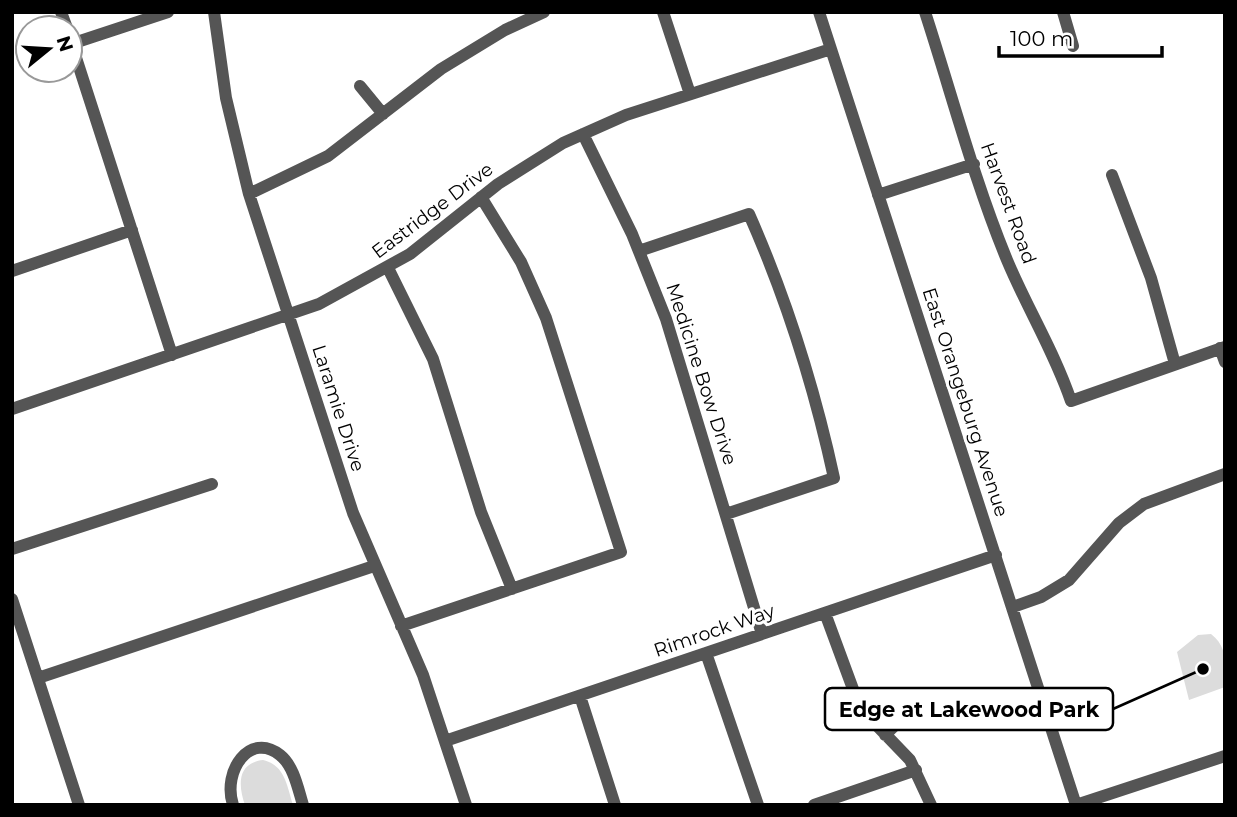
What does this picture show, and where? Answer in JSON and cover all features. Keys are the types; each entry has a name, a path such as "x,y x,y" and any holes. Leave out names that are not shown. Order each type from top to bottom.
{"street":[{"path":"84,37 168,12"},
{"name":"Laramie Drive","path":"214,12 226,98 249,194 353,513 423,675 466,805"},
{"path":"249,194 328,156 468,51 544,12"},
{"path":"663,12 690,94"},
{"name":"East Orangeburg Avenue","path":"819,12 1076,805"},
{"name":"Harvest Road","path":"925,12 1008,262 1047,340 1071,401 1175,364"},
{"path":"1063,12 1073,46"},
{"name":"Eastridge Drive","path":"12,409 289,316 356,286 388,268 444,229 481,197 533,160 583,134 690,94 831,49"},
{"path":"84,81 172,355"},
{"path":"359,86 383,114"},
{"name":"Medicine Bow Drive","path":"583,134 639,251 685,376 762,634"},
{"path":"878,195 974,164"},
{"path":"1112,175 1151,278 1175,364 1222,348 1225,362"},
{"path":"401,626 621,552 546,318 521,262 481,197"},
{"path":"639,251 749,214 791,315 807,366 834,478 726,514"},
{"path":"12,271 132,230"},
{"path":"388,268 433,359 481,512 512,589"},
{"path":"1013,607 1041,597 1069,580 1119,523 1144,505 1225,474"},
{"path":"12,549 212,484"},
{"name":"Rimrock Way","path":"445,741 996,555"},
{"path":"38,678 374,566"},
{"path":"12,598 79,805"},
{"path":"825,613 853,694 871,722 916,770 931,805"},
{"path":"706,653 758,805"},
{"path":"580,696 615,805"},
{"path":"885,735 909,712"},
{"path":"233,805 229,785 234,766 250,752 265,750 279,754 284,759 294,777 303,805"},
{"path":"1076,805 1225,756"},
{"path":"814,805 916,770"}],"shaded area":[{"path":"1211,634 1223,651 1225,687 1189,700 1177,652 1198,635"},
{"path":"263,760 281,771 293,805 245,805 241,790 244,770 248,765"}],"place":[{"name":"Edge at Lakewood Park","path":"1203,669"}]}
